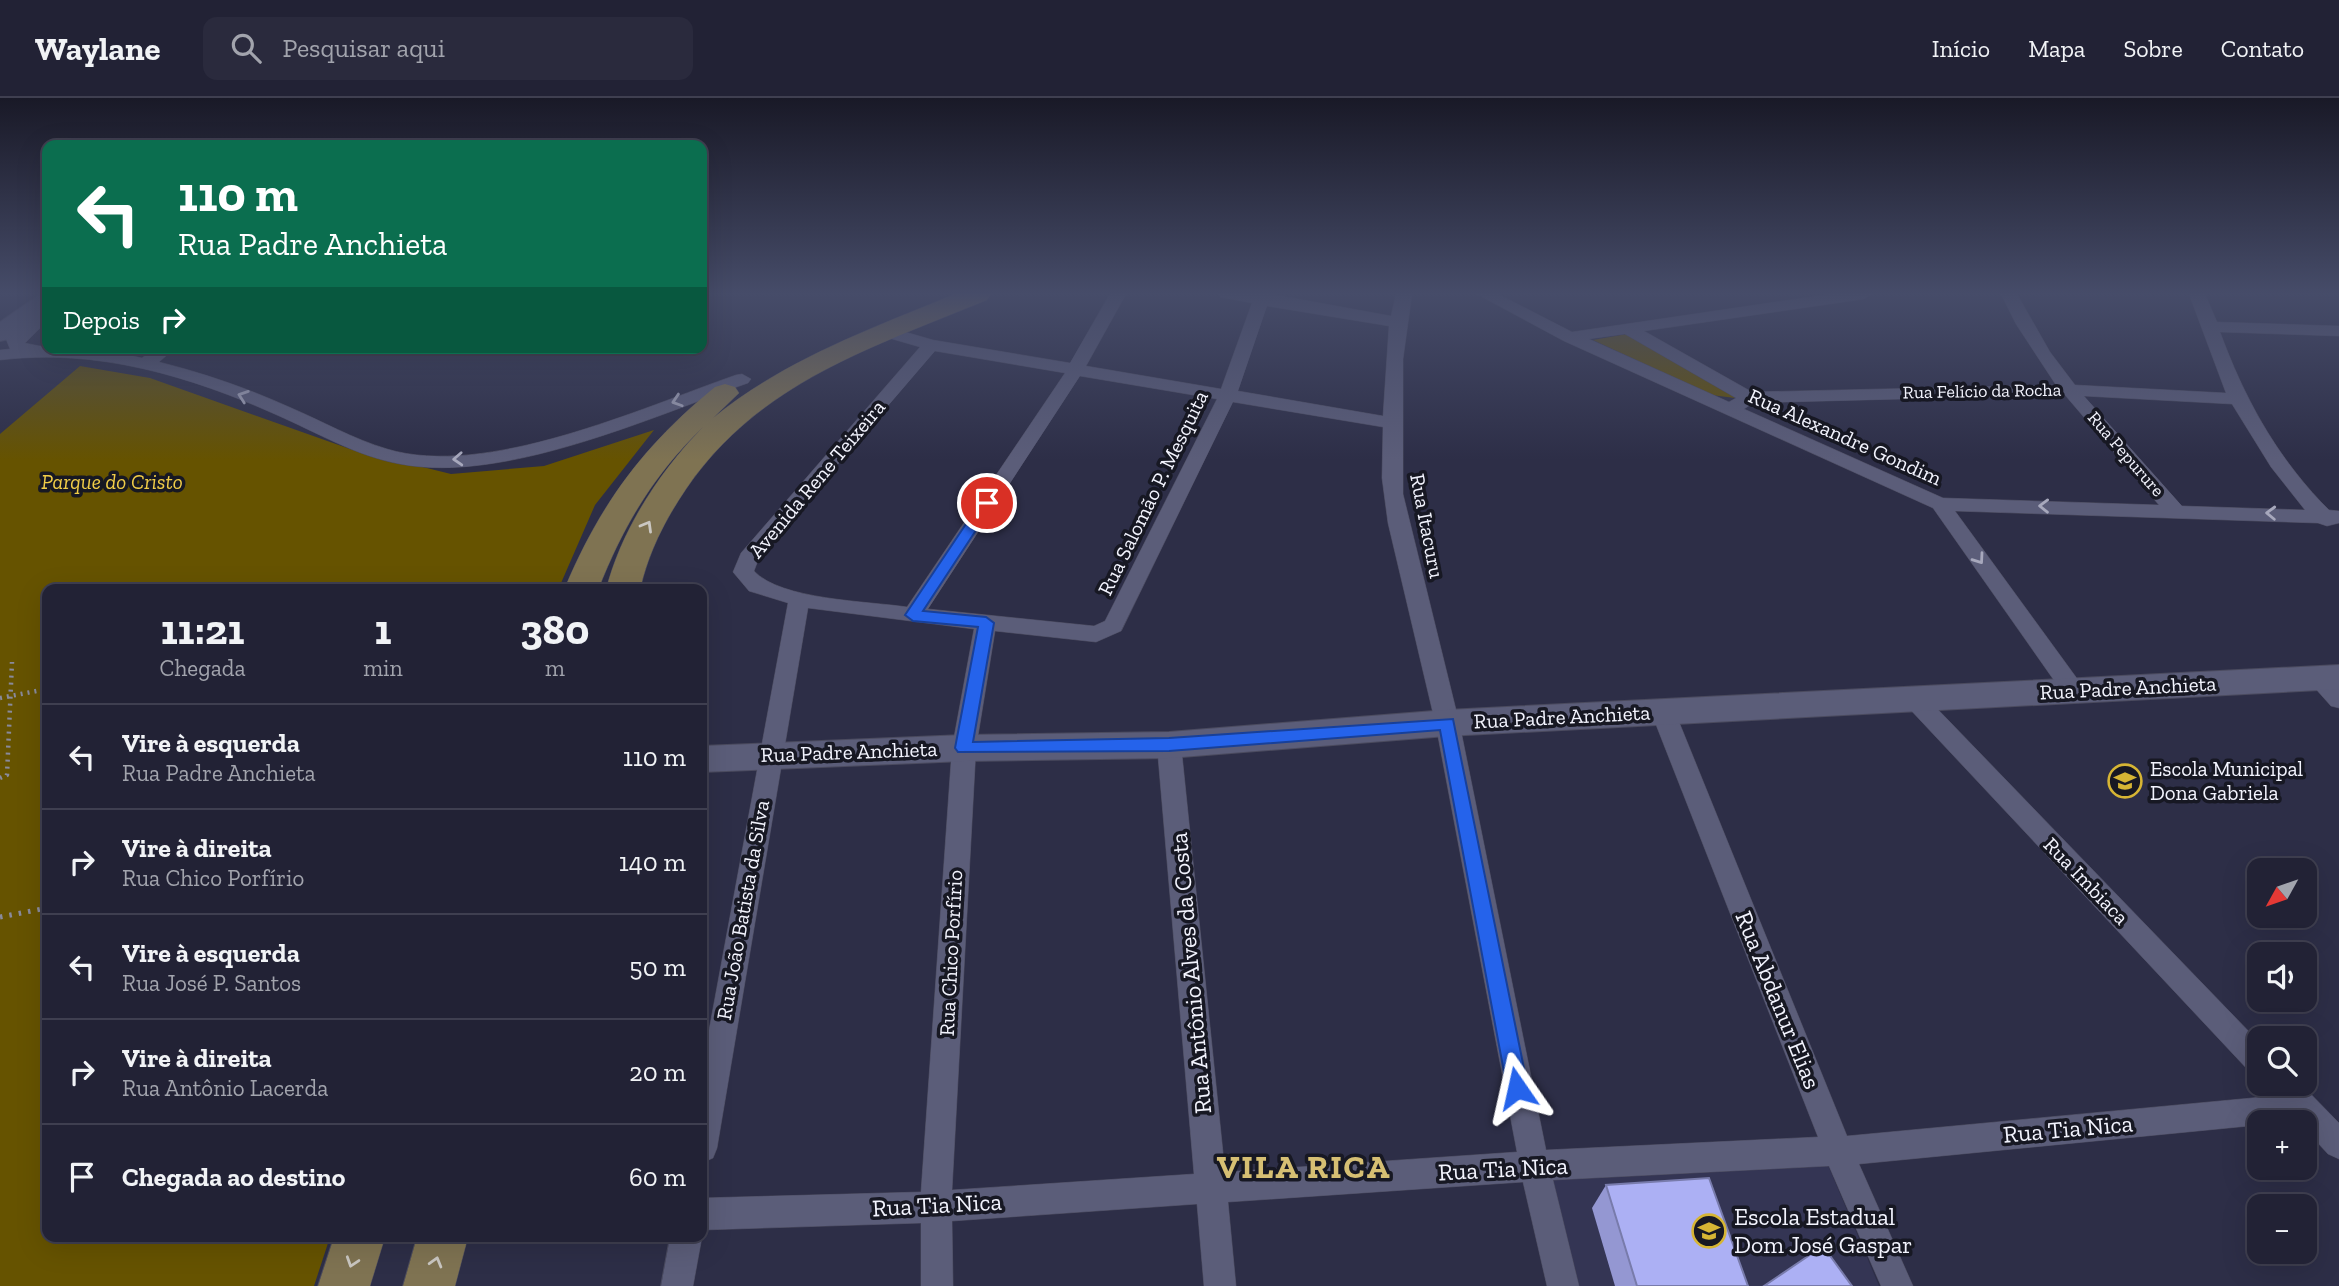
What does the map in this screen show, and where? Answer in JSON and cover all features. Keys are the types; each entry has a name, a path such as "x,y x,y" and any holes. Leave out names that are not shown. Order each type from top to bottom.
{"main road":[{"path":"583,584 598,547 622,500 652,460 699,414 742,379 800,349"},
{"path":"625,584 643,530 689,462 720,427 802,372 851,349"},
{"name":"Rua Padre Anchieta","path":"707,759 964,748 1169,745 1447,723 2073,690 2332,685"},
{"path":"344,1286 358,1242"},
{"path":"429,1286 442,1242"}],"street":[{"path":"30,349 40,352"},
{"name":"Avenida Rene Teixeira","path":"799,599 756,586 743,572 751,553 927,349"},
{"path":"958,349 1392,423"},
{"path":"913,615 1087,349"},
{"name":"Rua Salomão P. Mesquita","path":"986,623 1084,634 1107,630 1117,619 1227,396 1243,349"},
{"name":"Rua Itacuru","path":"1396,349 1392,423 1393,492 1447,723 1532,1167 1563,1286"},
{"name":"Rua Alexandre Gondim","path":"1597,349 1940,504 2174,509 2330,516"},
{"path":"1664,349 1749,398"},
{"name":"Rua Pepurure","path":"2041,349 2068,390 2174,509"},
{"path":"2219,349 2238,399 2261,439 2330,516 2339,531"},
{"path":"0,355 40,352"},
{"path":"87,354 146,363 266,404 362,447 419,461 478,458 541,446 742,379"},
{"path":"146,363 159,354"},
{"name":"Rua Felício da Rocha","path":"1729,410 1749,398 2068,390 2238,399"},
{"path":"1940,504 2073,690"},
{"path":"770,755 799,599 986,623"},
{"name":"Rua Chico Porfírio","path":"937,1286 936,1207 964,748 986,623"},
{"name":"Rua Imbiaca","path":"1914,699 2247,1049"},
{"name":"Rua Abdanur Elias","path":"1663,712 1838,1151 1898,1286"},
{"name":"Rua Antônio Alves da Costa","path":"1169,745 1220,1286"},
{"name":"Rua João Batista da Silva","path":"707,1119 770,755"},
{"path":"2292,1096 2339,1144"},
{"name":"Rua Tia Nica","path":"707,1214 936,1207 1532,1167 1838,1151 2302,1107"},
{"path":"677,1286 685,1242"}],"path":[{"path":"0,778 7,775 12,662"},
{"path":"0,698 42,690"},
{"path":"0,916 42,909"}],"shaded area":[{"name":"Escola Estadual Dom José Gaspar","path":"1825,1158 1879,1286 1578,1286 1548,1176"}],"green space":[{"path":"1613,349 1654,349 1735,398 1711,395"},
{"name":"Parque do Cristo","path":"80,366 150,378 350,449 451,474 544,466 654,430 595,505 561,584 42,584 42,1242 328,1242 314,1286 0,1286 0,434"}],"building":[{"path":"1709,1178 1748,1286 1637,1286 1606,1185"},
{"path":"1823,1246 1852,1286 1764,1286"}],"place":[{"name":"Escola Municipal Dona Gabriela","path":"2125,781"},
{"name":"Escola Estadual Dom José Gaspar","path":"1709,1231"}],"district":[{"name":"VILA RICA","path":"1304,1166"}],"route":[{"path":"987,503 913,615 986,623 964,748 1169,745 1447,723 1517,1088"}]}
